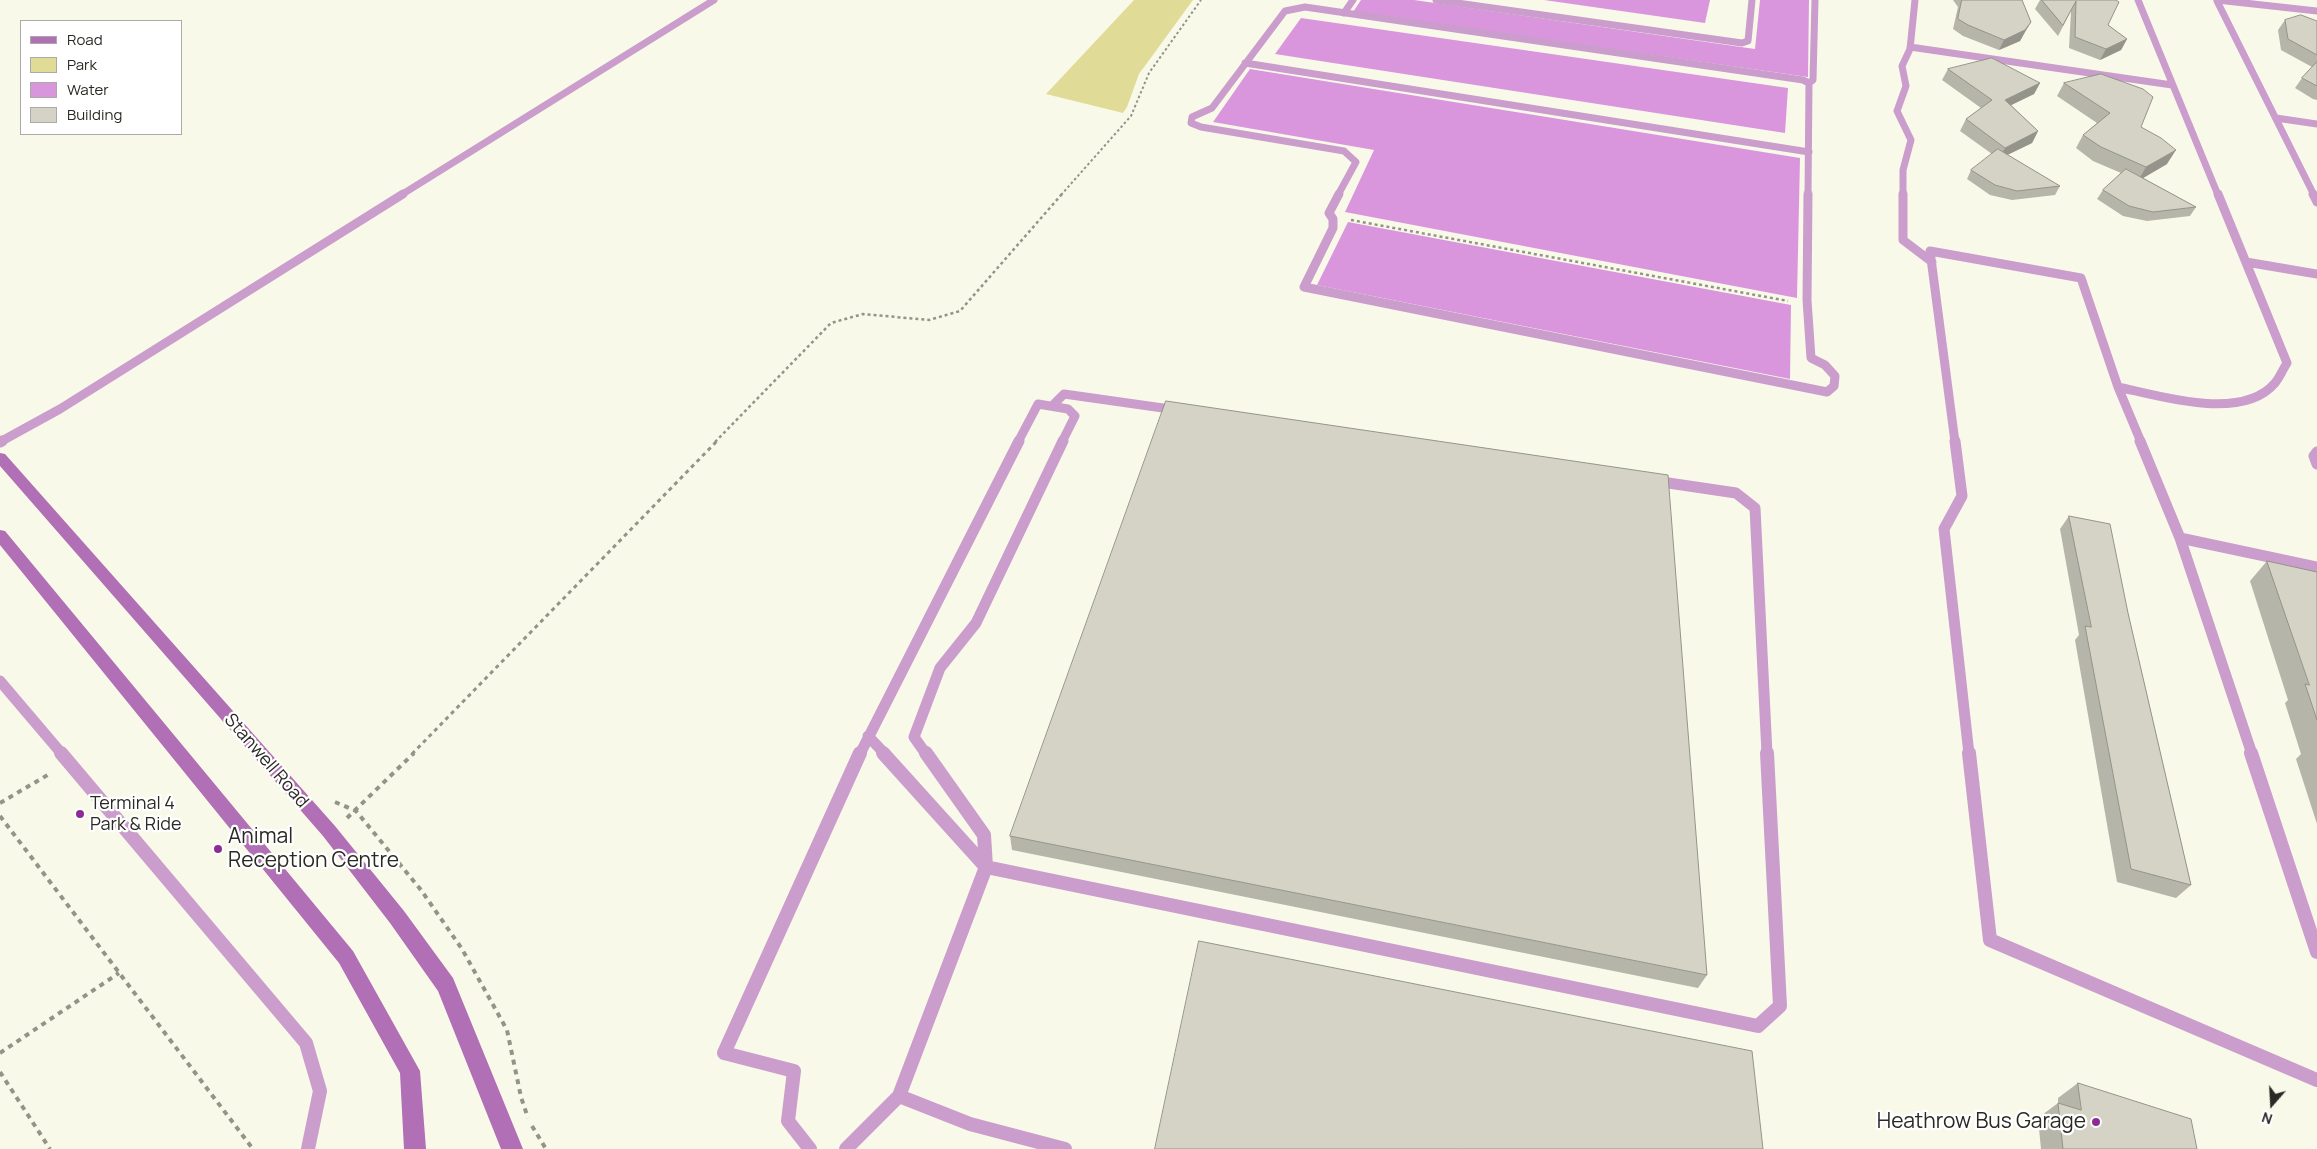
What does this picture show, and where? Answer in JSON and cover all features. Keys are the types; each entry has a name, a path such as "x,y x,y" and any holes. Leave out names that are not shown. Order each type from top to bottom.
{"street":[{"name":"Stanwell Road","path":"0,456 328,831 397,917 446,985 512,1149"},
{"path":"0,535 346,957 410,1071 415,1149"}],"lane":[{"path":"0,442 60,409 714,0"},
{"path":"1344,12 1353,0"},
{"path":"1436,0 1742,43 1748,41 1752,0"},
{"path":"1809,83 1305,7 1285,11 1212,108 1192,117 1191,122 1201,127 1344,152 1356,162 1329,213 1333,228 1304,287 1826,392 1834,386 1835,376 1825,365 1811,358 1807,304 1809,83 1813,80 1815,0"},
{"path":"1914,0 1910,47 1902,66 1906,86 1897,111 1911,140 1903,170 1903,240 1932,262"},
{"path":"2118,387 2211,404 2240,403 2268,391 2282,374 2286,363 2138,0"},
{"path":"2217,0 2317,11"},
{"path":"2217,0 2317,202"},
{"path":"1910,47 2172,85"},
{"path":"1246,63 1809,152"},
{"path":"2276,118 2317,124"},
{"path":"2317,952 2180,538 2118,387 2082,278 1930,251 1962,496 1944,529 1990,940 2317,1080"},
{"path":"2246,262 2317,274"},
{"path":"1052,406 1064,394 1193,413"},
{"path":"810,1149 788,1122 794,1071 724,1053 868,736 1038,404 1068,409 1074,416 976,623 940,668 914,737 984,836 986,867 899,1096 846,1149"},
{"path":"2317,452 2314,456 2317,464"},
{"path":"868,736 986,867 1758,1026 1780,1006 1755,508 1736,493 1647,480"},
{"path":"2180,538 2317,567"},
{"path":"0,681 306,1042 320,1091 308,1149"},
{"path":"899,1096 970,1124 1065,1149"}],"path":[{"path":"328,831 376,792 831,323 863,314 929,320 960,312 1131,116 1149,73 1200,0"},
{"path":"1331,217 1807,304"},
{"path":"0,816 253,1149"},
{"path":"0,1053 119,973"},
{"path":"0,1072 50,1149"}],"green space":[{"path":"1134,0 1193,0 1139,74 1123,113 1046,94"}],"water":[{"path":"1361,0 1414,0 1755,49 1760,0 1809,0 1808,77 1353,12"},
{"path":"1544,0 1710,0 1705,23"},
{"path":"1301,18 1788,88 1785,133 1275,54"},
{"path":"1250,69 1800,158 1797,298 1345,212 1374,150 1213,122"},
{"path":"1348,222 1791,305 1790,379 1317,285"}],"building":[{"path":"1962,0 2022,0 2031,22 2025,30 2004,40 1958,19"},
{"path":"2042,0 2116,0 2119,2 2108,25 2127,39 2106,49 2075,37 2076,1 2063,25"},
{"path":"2301,15 2317,21 2317,55 2288,39 2285,20"},
{"path":"1992,58 2040,83 2005,100 2038,131 2005,148 1966,119 1992,100 1948,69"},
{"path":"2317,62 2317,86 2302,78"},
{"path":"2101,74 2143,89 2153,97 2141,127 2161,138 2176,150 2146,167 2101,147 2083,135 2110,113 2064,83"},
{"path":"1998,149 2060,186 2017,191 1995,185 1971,170"},
{"path":"2126,169 2196,207 2153,212 2129,206 2103,190"},
{"path":"1166,401 1668,475 1707,975 1010,836"},
{"path":"2069,516 2110,524 2128,613 2191,885 2131,869 2085,626 2091,627"},
{"path":"2267,561 2317,572 2317,720 2305,684 2309,685"},
{"path":"1199,941 1752,1051 1763,1149 1155,1149"},
{"path":"2078,1083 2191,1119 2197,1149 2063,1149 2058,1103 2081,1110"}],"place":[{"name":"Terminal 4 Park & Ride","path":"80,814"},
{"name":"Animal Reception Centre","path":"218,849"},
{"name":"Heathrow Bus Garage","path":"2096,1122"}]}
